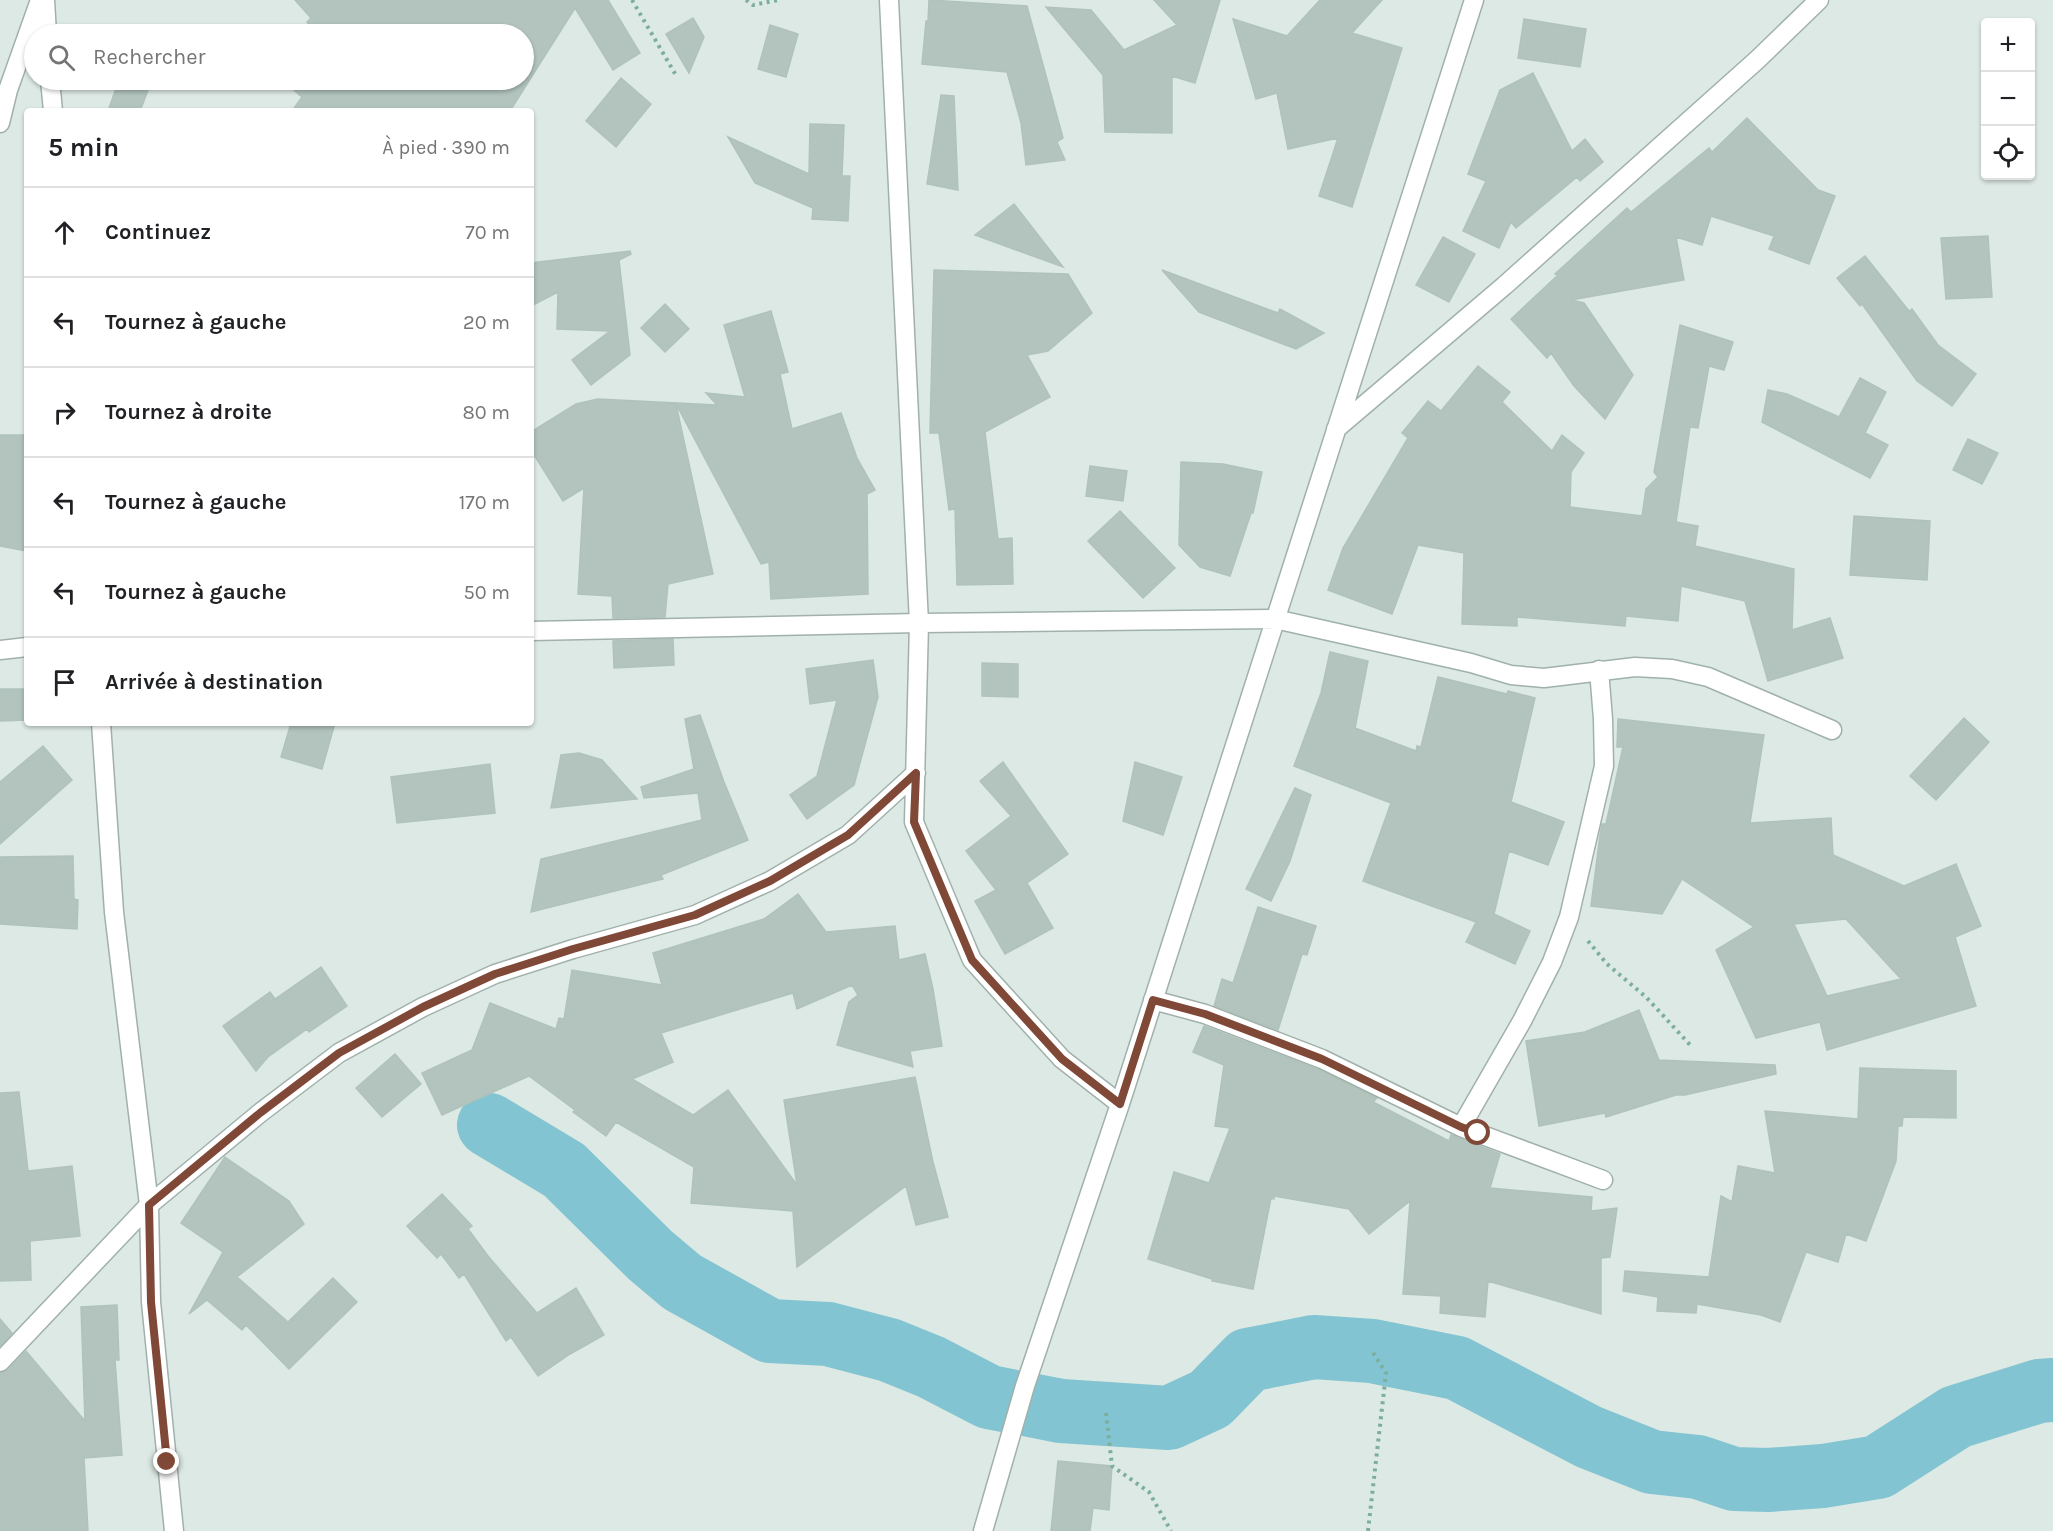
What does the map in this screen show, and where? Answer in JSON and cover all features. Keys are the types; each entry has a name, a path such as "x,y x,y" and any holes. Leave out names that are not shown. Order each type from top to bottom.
{"street":[{"path":"31,24 40,0"},
{"path":"45,0 46,24"},
{"path":"890,0 919,623 914,822 972,960 1062,1059 1120,1104"},
{"path":"983,1531 1025,1386 1120,1104 1474,0"},
{"path":"1336,429 1591,208 1757,60 1819,0"},
{"path":"0,123 8,90 24,45"},
{"path":"52,90 53,108"},
{"path":"534,631 1275,619 1471,663 1510,675 1544,678 1635,667 1672,669 1708,677 1832,729"},
{"path":"0,650 24,647"},
{"path":"1461,1127 1522,1021 1552,962 1569,917 1604,766 1599,670"},
{"path":"100,726 114,912 149,1205 151,1302 174,1531"},
{"path":"0,1362 149,1205 260,1113 339,1053 423,1007 495,974 573,949 695,915 770,881 848,835 916,773"},
{"path":"1153,1000 1205,1014 1322,1059 1461,1127 1603,1180"}],"path":[{"path":"632,0 676,77"},
{"path":"746,0 753,6 778,0"},
{"path":"1569,917 1607,964 1646,997 1692,1047"},
{"path":"1368,1531 1386,1374 1372,1351"},
{"path":"1106,1413 1112,1466 1149,1492 1170,1531"}],"building":[{"path":"295,0 608,0 640,53 613,70 575,8 534,73 534,24 309,24 307,22 311,18"},
{"path":"929,0 1027,6 1063,138 1057,142 1065,160 1026,165 1021,123 1007,72 922,64"},
{"path":"1154,0 1220,0 1195,83 1172,76 1172,133 1105,132 1103,75 1046,7 1091,10 1124,50 1177,25"},
{"path":"1320,0 1382,0 1352,33 1402,48 1352,207 1319,196 1338,138 1288,149 1277,93 1256,99 1233,19 1287,36"},
{"path":"693,18 704,37 689,73 666,34"},
{"path":"1524,19 1586,29 1580,67 1518,58"},
{"path":"770,25 798,34 786,77 758,69"},
{"path":"1533,73 1572,151 1585,139 1603,162 1580,181 1577,177 1516,228 1511,222 1499,248 1463,231 1486,181 1468,174 1500,90"},
{"path":"621,78 651,104 616,147 586,121"},
{"path":"115,90 148,90 141,108 109,108"},
{"path":"294,90 523,90 512,108 294,108 302,97"},
{"path":"941,95 954,96 958,190 927,184"},
{"path":"1747,118 1818,190 1835,196 1809,264 1769,249 1774,236 1711,216 1702,245 1676,237 1684,280 1571,300 1584,303 1633,375 1605,419 1574,386 1551,353 1547,358 1511,319 1558,275 1555,274 1627,208 1631,212 1709,148 1712,152"},
{"path":"810,124 844,125 842,176 850,176 848,221 812,219 813,208 755,183 728,137 809,174"},
{"path":"1014,204 1063,267 975,235"},
{"path":"1988,236 1992,297 1946,299 1941,238"},
{"path":"1443,237 1475,254 1449,302 1416,285"},
{"path":"630,251 631,254 619,260 630,355 591,385 572,360 610,331 557,329 558,292 534,304 534,263"},
{"path":"1865,256 1909,311 1912,309 1938,345 1976,374 1952,406 1917,381 1862,304 1860,306 1837,278"},
{"path":"934,270 1068,274 1092,313 1048,351 1027,355 1050,397 985,432 998,539 1012,538 1013,584 957,585 955,509 949,510 939,433 930,433"},
{"path":"1162,270 1278,313 1280,309 1324,333 1296,349 1199,312"},
{"path":"665,304 689,329 665,352 641,328"},
{"path":"771,311 788,372 780,374 792,429 841,413 857,458 875,490 867,494 868,594 771,599 769,562 761,564 676,404 713,574 668,584 665,617 613,618 612,596 578,594 584,488 563,501 534,455 534,430 576,404 598,399 717,405 706,393 745,397 724,325"},
{"path":"1680,325 1733,342 1724,370 1709,366 1698,428 1690,427 1676,522 1698,526 1695,546 1794,569 1792,630 1830,618 1843,658 1768,681 1745,601 1681,586 1678,621 1626,616 1625,626 1517,617 1517,626 1462,624 1464,553 1418,545 1392,614 1328,590 1343,548 1408,438 1402,433 1428,401 1441,411 1478,366 1510,392 1502,402 1552,451 1562,435 1584,453 1571,472 1570,507 1642,516 1646,489 1658,477 1654,472"},
{"path":"1860,378 1886,392 1865,433 1888,445 1870,478 1762,422 1768,390 1787,394 1839,417"},
{"path":"0,435 24,435 24,550 0,546"},
{"path":"1968,439 1998,453 1982,484 1953,470"},
{"path":"1181,462 1223,464 1262,472 1253,513 1251,513 1230,576 1200,567 1179,545"},
{"path":"1090,466 1127,471 1123,501 1086,496"},
{"path":"1120,511 1175,568 1143,598 1088,541"},
{"path":"1854,516 1930,521 1927,580 1850,575"},
{"path":"673,639 674,665 614,668 613,641"},
{"path":"1330,652 1368,661 1355,728 1416,751 1417,746 1421,747 1438,677 1507,694 1508,691 1535,698 1511,802 1564,822 1548,865 1509,851 1494,914 1530,931 1515,964 1466,942 1476,922 1363,881 1391,803 1294,766 1321,693"},
{"path":"873,660 878,697 854,785 807,819 790,795 817,776 837,700 810,704 806,669"},
{"path":"982,663 1018,664 1018,697 982,696"},
{"path":"0,689 24,689 24,720 0,721"},
{"path":"700,715 748,840 661,875 663,879 531,912 541,859 702,820 698,793 644,798 641,787 694,769 685,719"},
{"path":"1964,718 1989,742 1936,800 1910,776"},
{"path":"1618,719 1764,735 1750,823 1831,818 1833,855 1904,886 1956,864 1981,926 1955,937 1976,1006 1827,1050 1820,1022 1756,1038 1716,950 1754,927 1682,879 1662,914 1591,906 1602,824 1606,824 1623,747 1617,747","holes":["1846,919 1901,979 1827,996 1794,924"]},
{"path":"290,726 334,726 322,769 281,757"},
{"path":"43,746 72,780 0,844 0,782"},
{"path":"579,753 602,760 637,799 551,808 561,755"},
{"path":"1003,762 1068,854 1027,883 1053,928 1005,954 975,901 996,890 966,851 1011,816 980,781"},
{"path":"1135,762 1182,777 1163,835 1123,821"},
{"path":"490,764 495,813 397,823 391,777"},
{"path":"1295,788 1311,795 1290,861 1271,901 1246,889"},
{"path":"73,856 74,899 78,900 77,929 0,924 0,857"},
{"path":"798,894 826,932 895,926 899,960 925,954 942,1046 910,1051 913,1067 837,1045 849,1002 858,995 852,985 797,1009 793,993 661,1033 673,1062 632,1079 693,1115 728,1090 797,1185 784,1100 915,1077 933,1162 948,1217 916,1225 906,1186 797,1267 793,1211 691,1203 694,1167 616,1122 606,1136 529,1076 442,1115 422,1073 472,1050 490,1003 556,1029 559,1018 564,1019 572,970 662,985 653,953 764,919"},
{"path":"1258,907 1316,926 1307,955 1302,954 1278,1030 1214,1006 1222,979 1233,983"},
{"path":"321,967 347,1006 309,1032 307,1029 268,1057 256,1071 223,1026 270,992 275,999"},
{"path":"1639,1010 1659,1060 1775,1065 1776,1074 1685,1095 1676,1095 1606,1117 1605,1113 1539,1126 1526,1041 1585,1032"},
{"path":"1204,1026 1317,1069 1377,1098 1373,1102 1449,1141 1451,1135 1500,1154 1490,1188 1592,1197 1591,1211 1617,1208 1610,1257 1601,1258 1601,1314 1488,1281 1485,1317 1440,1313 1441,1296 1403,1294 1410,1201 1369,1234 1349,1209 1274,1196 1274,1199 1271,1198 1253,1289 1212,1281 1212,1279 1148,1259 1174,1172 1209,1183 1230,1128 1215,1126 1224,1065 1193,1052"},
{"path":"395,1054 421,1084 382,1117 356,1088"},
{"path":"1860,1068 1956,1071 1956,1118 1903,1117 1902,1126 1898,1126 1896,1161 1866,1241 1846,1234 1838,1262 1806,1252 1780,1322 1761,1315 1697,1304 1696,1313 1657,1311 1658,1297 1623,1291 1625,1271 1709,1277 1721,1196 1732,1202 1738,1166 1775,1173 1765,1111 1858,1119"},
{"path":"19,1092 28,1171 72,1166 80,1236 30,1241 31,1280 0,1281 0,1093"},
{"path":"225,1157 289,1201 304,1224 237,1277 288,1322 333,1278 357,1302 289,1369 246,1325 242,1330 207,1300 189,1314 223,1252 181,1223"},
{"path":"442,1194 472,1226 468,1229 488,1256 537,1313 576,1288 604,1335 570,1354 538,1376 511,1337 506,1341 464,1274 459,1278 441,1254 437,1258 407,1226"},
{"path":"117,1305 119,1360 115,1360 122,1455 84,1458 88,1531 0,1531 0,1373 8,1370 26,1351 85,1421 81,1307"},
{"path":"0,1319 12,1333 0,1346"},
{"path":"1058,1461 1112,1466 1109,1510 1093,1508 1090,1531 1051,1531"}],"waterway":[{"path":"489,1125 564,1170 650,1255 682,1282 770,1331 828,1334 889,1350 931,1367 989,1397 1061,1411 1169,1418 1210,1399 1248,1360 1314,1347 1372,1351 1457,1368 1589,1437 1652,1462 1698,1467 1734,1479 1768,1480 1823,1476 1878,1467 1956,1417 2039,1391 2053,1390"}],"route":[{"path":"167,1462 151,1302 149,1205 260,1113 339,1053 423,1007 495,974 573,949 695,915 770,881 848,835 916,773 914,822 972,960 1062,1059 1120,1104 1153,1000 1205,1014 1322,1059 1461,1127 1478,1133"}]}
